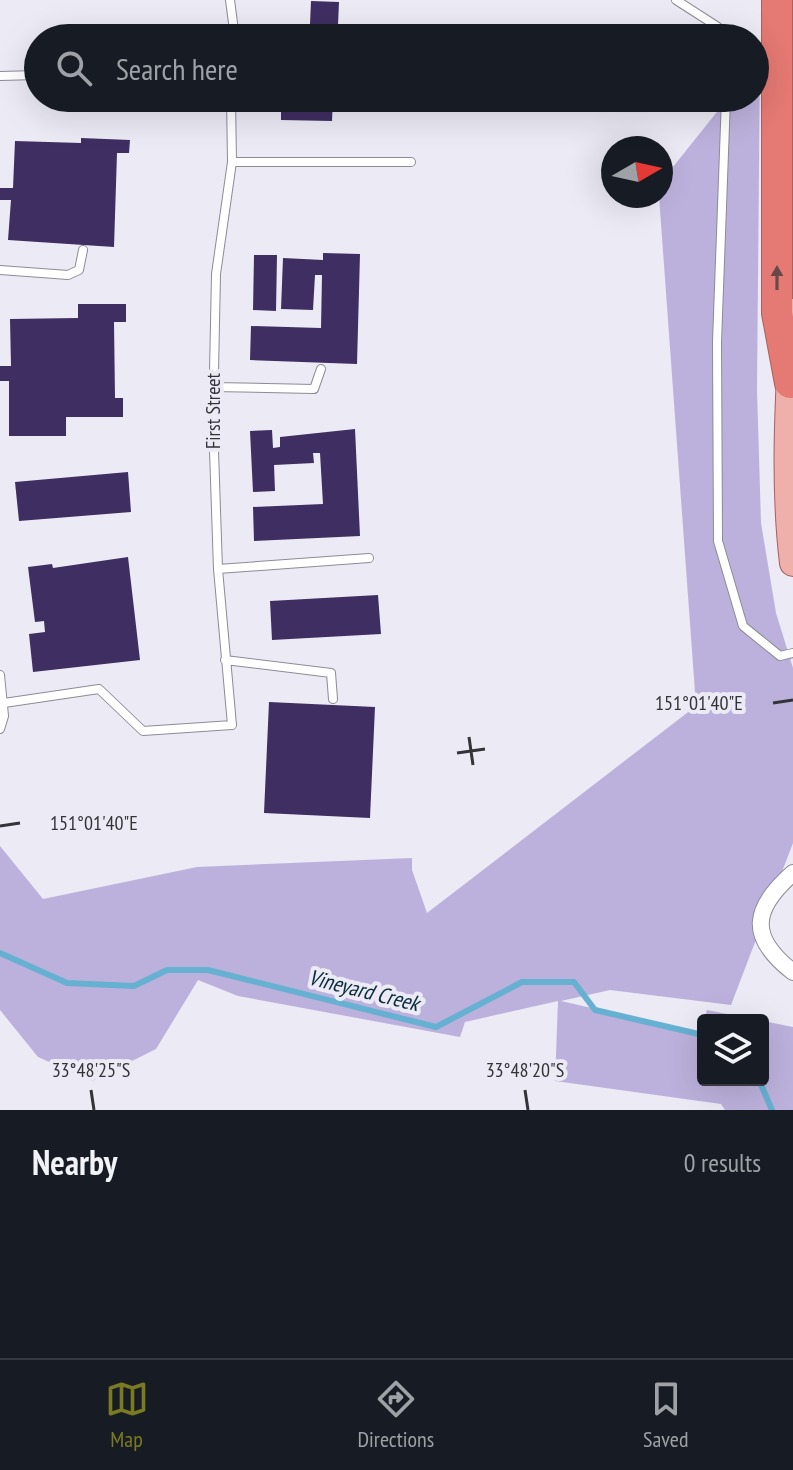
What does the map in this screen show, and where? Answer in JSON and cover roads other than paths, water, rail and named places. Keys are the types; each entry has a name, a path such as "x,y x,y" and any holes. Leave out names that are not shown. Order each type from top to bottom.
{"highway":[{"path":"777,0 777,313 790,383"}],"main road":[{"path":"793,312 788,518 793,563"}],"street":[{"path":"793,873 774,890 762,910 759,933 772,955 793,972"}],"lane":[{"path":"230,0 233,24"},
{"path":"676,0 713,24"},
{"path":"0,76 24,75"},
{"name":"First Street","path":"4,703 99,689 143,731 232,725 218,569 213,387 216,274 232,162 231,112"},
{"path":"725,112 717,342 718,541 743,626 780,656 793,653"},
{"path":"232,162 411,162"},
{"path":"0,270 68,275 79,270 83,250"},
{"path":"213,387 314,389 321,369"},
{"path":"218,569 369,558"},
{"path":"225,660 331,673 333,699"},
{"path":"0,675 4,703 0,729"}],"waterway":[{"name":"Vineyard Creek","path":"0,953 67,983 134,986 167,970 208,970 436,1027 522,982 574,982 595,1010 697,1034"},
{"name":"Vineyard Creek","path":"762,1086 772,1110"}]}
